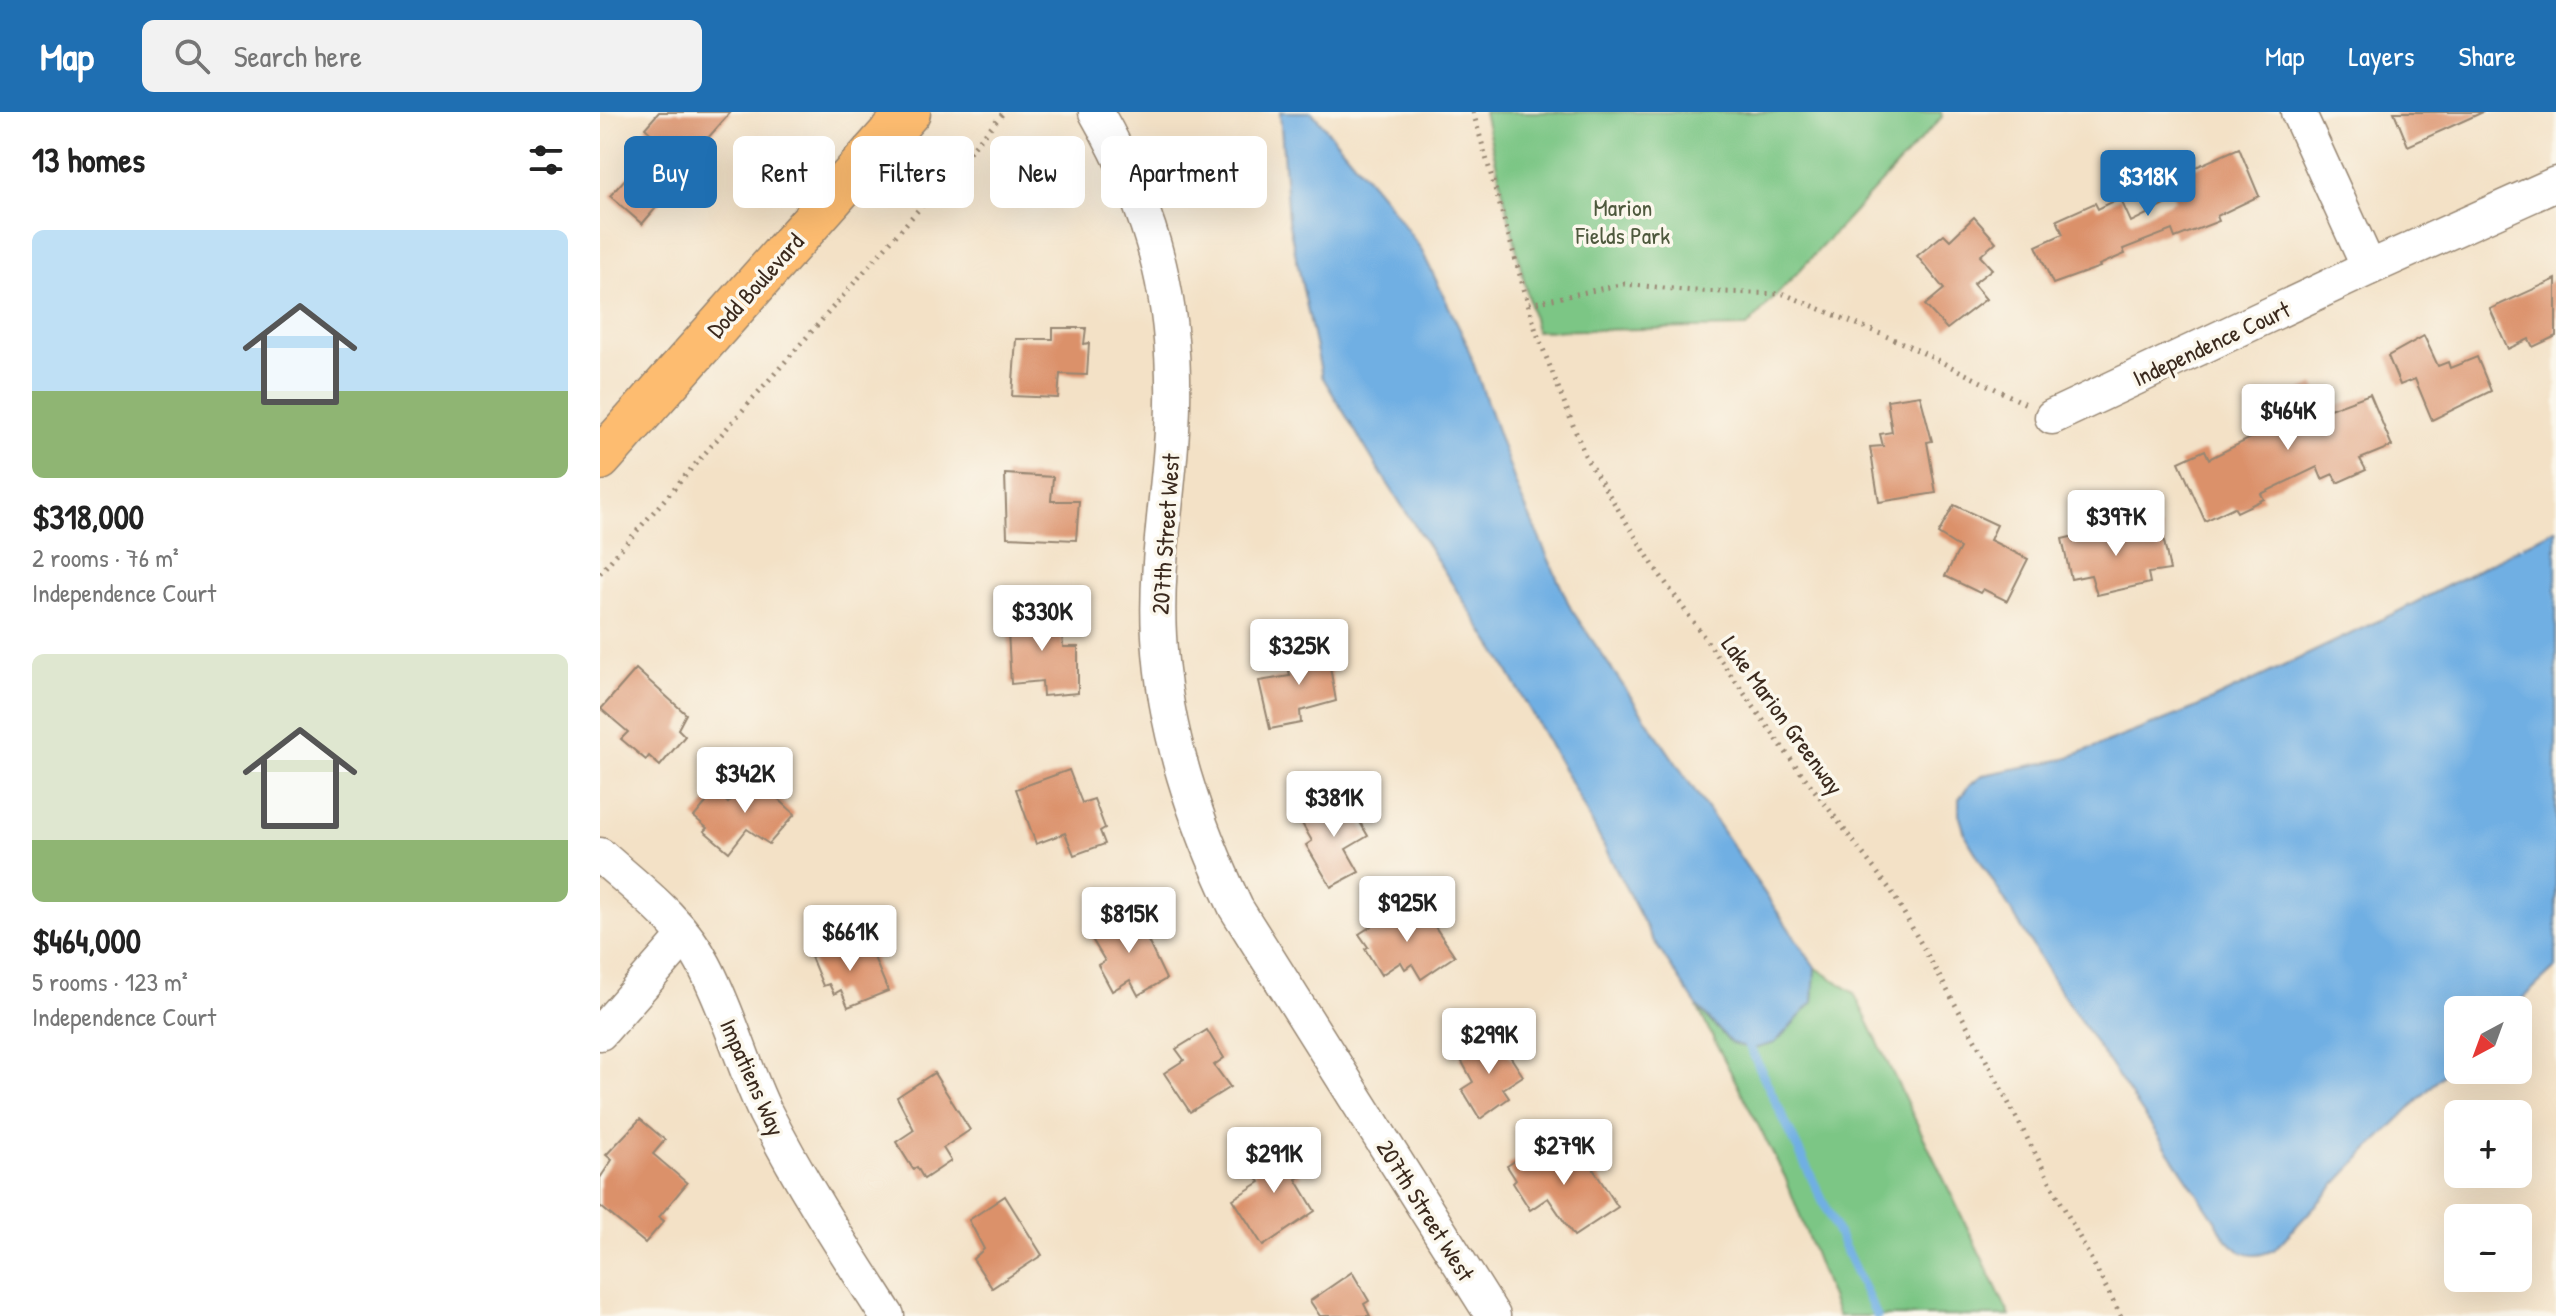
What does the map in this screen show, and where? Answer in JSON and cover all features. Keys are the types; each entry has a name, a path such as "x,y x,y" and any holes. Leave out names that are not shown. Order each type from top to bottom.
{"main road":[{"name":"Dodd Boulevard","path":"600,459 909,112"}],"street":[{"name":"207th Street West","path":"1096,112 1137,192 1162,269 1169,310 1173,393 1158,578 1159,638 1177,755 1194,810 1210,855 1236,908 1493,1316"},
{"path":"2298,112 2369,268"},
{"name":"Independence Court","path":"2052,417 2556,184"},
{"name":"Impatiens Way","path":"600,855 656,905 685,936 708,974 764,1109 820,1210 887,1316"},
{"path":"600,1033 685,936"}],"path":[{"path":"600,573 1004,112"},
{"name":"Lake Marion Greenway","path":"1473,112 1536,331 1586,458 1655,568 1790,758 1892,892 1978,1045 2121,1316"},
{"path":"1529,304 1624,284 1694,291 1784,294 1905,344 2052,417"}],"green space":[{"name":"Marion Fields Park","path":"1484,112 1941,112 1942,117 1747,327 1536,331"},
{"path":"1815,967 1854,993 2010,1316 1838,1316 1785,1177 1697,1007 1731,1043 1813,1002"}],"water":[{"path":"1280,112 1312,112 1384,198 1421,249 1465,340 1519,493 1571,609 1815,967 1813,1002 1775,1043 1753,1049 1731,1043 1697,1006 1653,940 1570,781 1504,664 1322,376 1288,220"},
{"path":"2556,529 2556,967 2525,996 2444,996 2444,1074 2274,1250 2249,1254 2232,1245 2223,1234 2057,986 1966,837 1959,814 1959,799 1983,775 2064,759 2195,708 2399,611"}],"building":[{"path":"659,112 731,112 710,136 654,136 645,128"},
{"path":"2394,112 2483,112 2408,146"},
{"path":"2239,148 2259,196 2217,216 2219,221 2175,238 2172,230 2123,249 2125,254 2100,267 2053,284 2036,246 2063,234 2057,220 2095,203 2098,209 2120,198 2131,222 2175,200 2166,180"},
{"path":"624,180 624,208 656,208 642,224 610,196"},
{"path":"1974,217 1996,242 1980,256 1992,269 1973,284 1986,299 1947,329 1925,305 1944,289 1917,256 1944,234 1950,240"},
{"path":"2556,279 2556,336 2533,347 2529,339 2508,349 2490,309"},
{"path":"1053,328 1086,328 1084,344 1089,343 1087,375 1060,374 1058,398 1012,396 1016,339 1053,339"},
{"path":"2424,336 2438,366 2448,362 2450,368 2477,357 2491,391 2432,420 2415,379 2400,385 2388,356"},
{"path":"2314,384 2327,410 2370,394 2392,446 2360,459 2366,470 2337,483 2333,474 2322,479 2317,467 2261,494 2264,499 2237,512 2234,507 2205,521 2179,462 2205,450 2209,459 2277,425 2270,406"},
{"path":"1920,395 1932,441 1927,442 1936,493 1879,502 1870,447 1883,446 1880,434 1892,432 1887,400"},
{"path":"1005,474 1053,477 1051,501 1079,501 1076,540 1007,537"},
{"path":"1954,505 1997,525 1990,540 2028,559 2007,601 1983,589 1980,593 1945,576 1960,548 1938,534"},
{"path":"2161,527 2170,570 2148,573 2150,583 2097,595 2091,575 2071,579 2062,539 2110,528 2112,538"},
{"path":"1060,610 1063,647 1078,647 1078,693 1043,696 1042,681 1011,684 1007,614"},
{"path":"1326,644 1336,701 1300,711 1301,723 1270,729 1259,681 1290,676 1285,651"},
{"path":"636,669 686,714 678,729 685,736 660,766 649,756 646,760 621,739 628,732 601,709"},
{"path":"1069,770 1082,803 1094,799 1105,828 1100,831 1105,844 1074,855 1065,833 1036,844 1016,789"},
{"path":"753,776 795,814 769,844 747,829 729,852 704,831 707,828 694,817 715,792 728,803"},
{"path":"1344,795 1368,836 1346,849 1359,872 1331,887 1306,845 1312,841 1300,820"},
{"path":"1414,910 1418,915 1424,911 1455,956 1421,979 1412,964 1405,969 1401,962 1381,975 1359,934 1386,917 1391,925"},
{"path":"1140,911 1155,936 1148,941 1166,979 1138,995 1130,980 1112,991 1098,965 1105,961 1092,939"},
{"path":"845,941 850,953 869,945 888,991 848,1007 841,990 834,994 829,984 823,986 811,957"},
{"path":"1207,1030 1224,1058 1214,1065 1230,1087 1190,1112 1164,1073 1184,1060 1176,1049"},
{"path":"1496,1035 1523,1076 1503,1089 1509,1098 1480,1119 1462,1089 1473,1082 1460,1058"},
{"path":"934,1073 970,1130 943,1148 951,1161 924,1179 917,1167 913,1169 896,1142 914,1130 897,1097"},
{"path":"640,1119 665,1140 653,1154 687,1183 659,1217 664,1221 645,1243 600,1206 600,1178 612,1160 606,1155"},
{"path":"1273,1141 1281,1155 1286,1151 1301,1176 1296,1179 1315,1211 1263,1246 1233,1199 1260,1182 1246,1160"},
{"path":"1576,1143 1618,1207 1574,1236 1548,1198 1530,1210 1513,1183 1516,1180 1507,1166 1532,1150 1542,1165"},
{"path":"1005,1196 1042,1255 992,1288 973,1259 984,1249 969,1220"},
{"path":"1352,1272 1369,1301 1364,1304 1370,1316 1320,1316 1310,1301"}],"waterway":[{"path":"1747,1041 1877,1316"}]}
